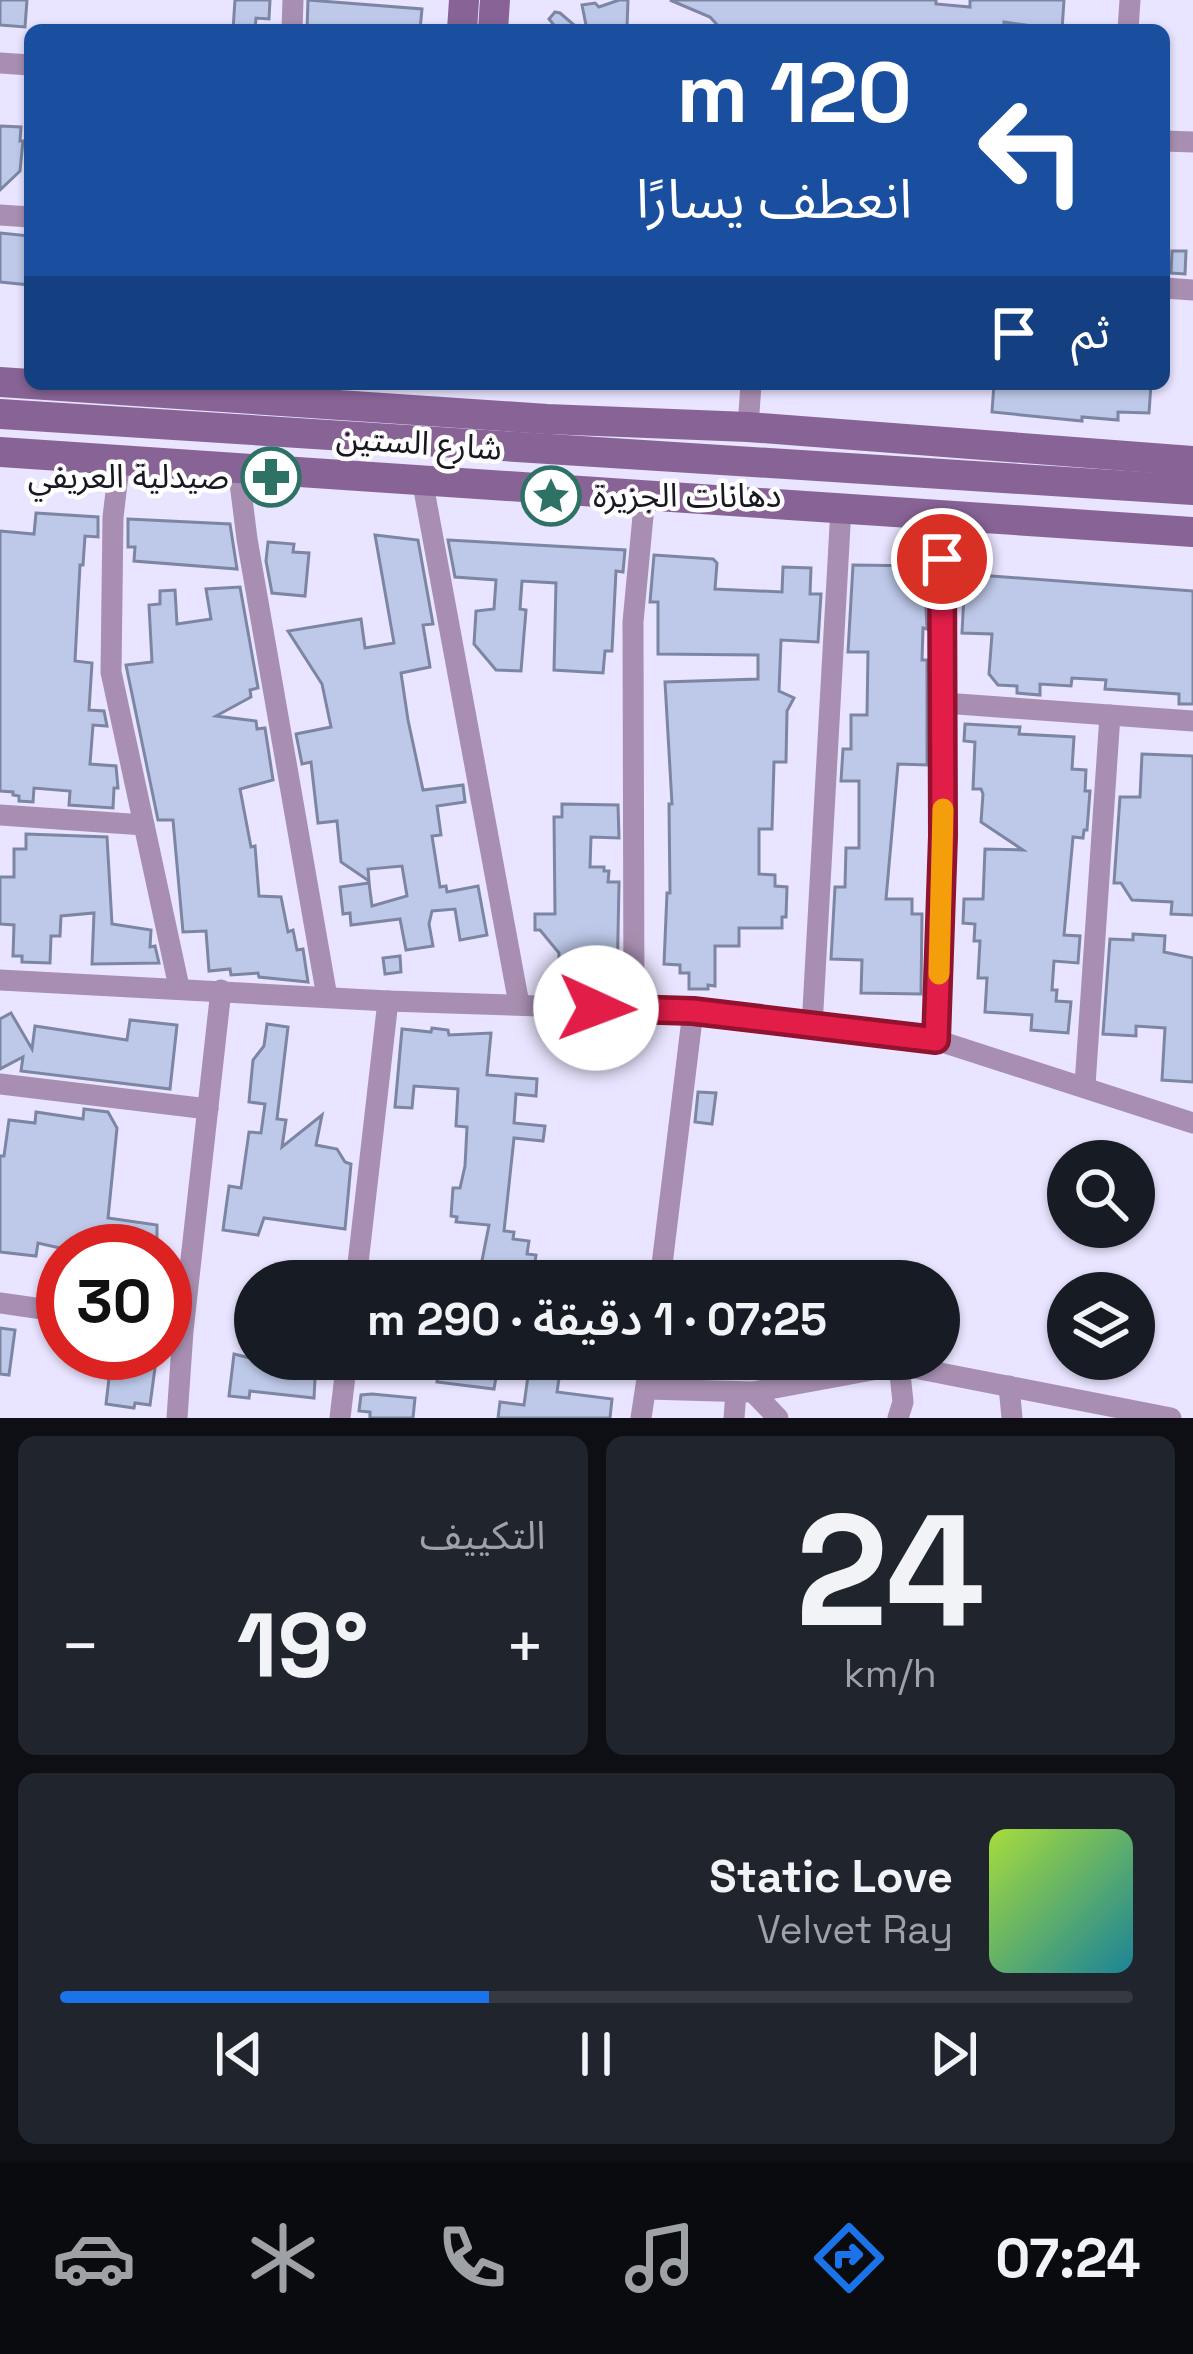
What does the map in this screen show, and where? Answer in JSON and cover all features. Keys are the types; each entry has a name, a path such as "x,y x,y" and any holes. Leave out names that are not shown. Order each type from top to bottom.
{"main road":[{"path":"182,390 436,413 469,398 748,427 955,458 1193,461"},
{"path":"464,482 469,398"},
{"path":"422,478 436,413"},
{"name":"شارع الستين","path":"0,414 436,413 466,444 955,458 1193,490"},
{"name":"شارع الستين","path":"0,452 1193,532"}],"street":[{"path":"748,427 751,390"},
{"path":"120,460 113,517 111,671 179,987"},
{"path":"238,467 327,997"},
{"path":"422,478 519,1004"},
{"path":"634,1010 632,622 645,495"},
{"path":"812,1027 842,508"},
{"path":"936,1040 946,514"},
{"path":"944,703 1193,722"},
{"path":"1085,1085 1110,715"},
{"path":"0,815 144,825"},
{"path":"0,980 388,1001 693,1011 936,1040 1193,1123"},
{"path":"190,1224 221,990"},
{"path":"358,1260 388,1001"},
{"path":"663,1260 693,1011"},
{"path":"0,1084 208,1109"},
{"path":"0,1303 36,1308"},
{"path":"960,1377 1111,1412 1171,1418"},
{"path":"176,1380 177,1418"},
{"path":"340,1418 345,1380"},
{"path":"641,1418 648,1380"},
{"path":"647,1389 744,1392 816,1380"},
{"path":"898,1418 903,1402 901,1380"},
{"path":"1009,1386 1012,1418"},
{"path":"734,1418 744,1392"},
{"path":"744,1392 778,1418"}],"building":[{"path":"0,0 27,0 24,27 0,25"},
{"path":"235,0 270,0 269,19 233,24"},
{"path":"308,0 422,9 421,24 307,24"},
{"path":"628,0 627,24 586,24 582,5 599,7"},
{"path":"670,0 936,0 936,4 970,7 970,0 1064,0 1062,24 716,24"},
{"path":"560,13 573,24 553,24 549,19"},
{"path":"0,126 21,127 23,141 20,171 0,190"},
{"path":"0,233 24,235 24,284 0,282"},
{"path":"1172,251 1186,251 1185,274 1171,273"},
{"path":"994,390 1151,390 1149,413 1118,412 1118,420 992,412"},
{"path":"36,513 98,517 98,537 85,536 80,565 75,661 92,663 89,710 104,711 107,726 93,725 90,764 116,766 113,808 69,805 70,791 34,788 33,802 0,791 0,531 34,534"},
{"path":"128,519 230,524 237,569 134,561 135,547 128,547"},
{"path":"375,535 418,540 433,624 423,625 430,667 401,673 408,720 423,790 463,785 465,802 437,806 441,835 432,836 440,887 446,886 447,892 478,886 487,935 460,940 455,909 432,911 433,946 406,950 400,919 351,925 350,913 343,914 340,887 369,883 372,906 407,896 402,866 368,869 369,881 341,862 337,821 318,823 311,762 302,764 296,734 331,727 322,684 288,631 361,619 365,648 394,643"},
{"path":"448,540 625,550 623,572 616,571 612,651 605,651 603,673 554,670 556,583 522,581 520,609 526,610 521,671 496,670 474,644 476,611 494,609 496,580 455,577"},
{"path":"268,542 294,544 293,552 309,553 305,596 272,593"},
{"path":"654,555 713,559 717,563 715,589 782,592 783,567 811,568 810,594 821,594 818,642 781,640 779,691 794,698 787,711 786,762 774,762 772,829 759,829 759,874 775,875 775,886 787,887 786,917 782,917 782,928 739,928 739,946 715,946 715,986 708,985 708,989 689,989 689,973 680,973 680,965 664,964 672,804 665,682 758,679 758,655 658,654 658,602 650,602"},
{"path":"853,565 922,566 924,572 927,765 898,764 886,899 912,899 912,914 922,914 921,994 861,993 862,960 831,959 835,887 845,887 846,848 859,848 859,781 841,781 843,749 851,749 851,715 867,715 868,652 848,652"},
{"path":"965,574 1193,591 1193,704 1179,704 1179,694 1105,689 1106,680 1072,678 1071,686 1040,684 1040,695 998,685 989,674 992,634 962,633"},
{"path":"240,587 258,688 250,690 251,697 216,716 256,721 257,729 265,728 273,780 240,789 251,847 255,846 259,896 281,897 288,932 293,930 297,950 303,949 308,982 259,977 258,973 231,975 230,969 209,971 206,931 183,932 173,820 158,820 126,665 152,662 149,605 160,604 160,591 175,590 177,624 211,619 206,589"},
{"path":"965,724 1074,737 1072,769 1086,770 1085,791 1090,791 1087,830 1083,838 1073,837 1064,935 1080,936 1078,963 1054,961 1052,990 1057,990 1056,1001 1071,1002 1068,1033 1031,1030 1032,1015 985,1012 987,978 978,978 980,941 974,941 975,924 963,923 964,899 983,899 985,849 1023,850 981,822 983,794 973,789 975,742 964,741"},
{"path":"1142,754 1193,756 1193,915 1171,914 1172,902 1132,900 1121,883 1114,883 1120,797 1140,797"},
{"path":"562,804 618,805 619,838 591,837 590,867 604,867 609,871 608,882 619,882 617,986 558,984 559,953 535,930 535,914 555,914 554,817 562,817"},
{"path":"26,834 107,837 112,924 151,930 150,947 155,946 159,963 92,964 94,913 61,916 60,936 51,936 50,963 22,962 22,956 13,956 14,925 0,924 0,877 14,877 14,849 26,849"},
{"path":"1133,934 1165,936 1164,952 1193,958 1193,1082 1162,1080 1165,1028 1136,1026 1136,1036 1103,1034 1110,939 1133,940"},
{"path":"400,956 401,972 385,974 383,958"},
{"path":"11,1013 32,1049 35,1026 127,1040 130,1020 177,1025 170,1089 21,1071 23,1057 0,1069 0,1019"},
{"path":"267,1024 288,1027 277,1119 286,1120 282,1147 322,1115 316,1145 337,1149 351,1164 345,1229 264,1218 258,1235 223,1230 229,1186 241,1188 249,1132 261,1133 265,1104 249,1102 253,1060 264,1046"},
{"path":"432,1028 448,1030 449,1035 491,1033 487,1075 537,1079 536,1096 516,1094 514,1123 545,1126 543,1141 514,1138 504,1231 514,1232 513,1239 529,1241 527,1254 536,1255 535,1260 482,1260 489,1225 456,1222 457,1217 451,1216 453,1188 460,1188 465,1166 467,1127 456,1126 458,1089 414,1086 412,1108 395,1107 402,1029 431,1032"},
{"path":"698,1092 716,1093 712,1124 695,1122"},
{"path":"84,1109 108,1112 117,1128 108,1218 150,1224 36,1224 36,1256 0,1252 0,1156 4,1156 9,1120 35,1123 36,1112 83,1119"},
{"path":"0,1328 15,1330 9,1375 0,1374"},
{"path":"234,1354 234,1380 315,1380 314,1398 250,1391 249,1398 229,1396"},
{"path":"109,1380 153,1380 150,1405 106,1404"},
{"path":"437,1380 496,1380 494,1389"},
{"path":"527,1380 559,1380 557,1392 612,1399 610,1418 498,1418 500,1402 524,1405"},
{"path":"361,1395 415,1398 413,1418 370,1418 370,1412 359,1411"}],"slow traffic":[{"path":"939,974 943,809"}],"place":[{"name":"صيدلية العريفي","path":"271,477"},
{"name":"دهانات الجزيرة","path":"551,496"}],"route":[{"path":"596,1008 693,1011 936,1040 943,836 942,559"}]}
